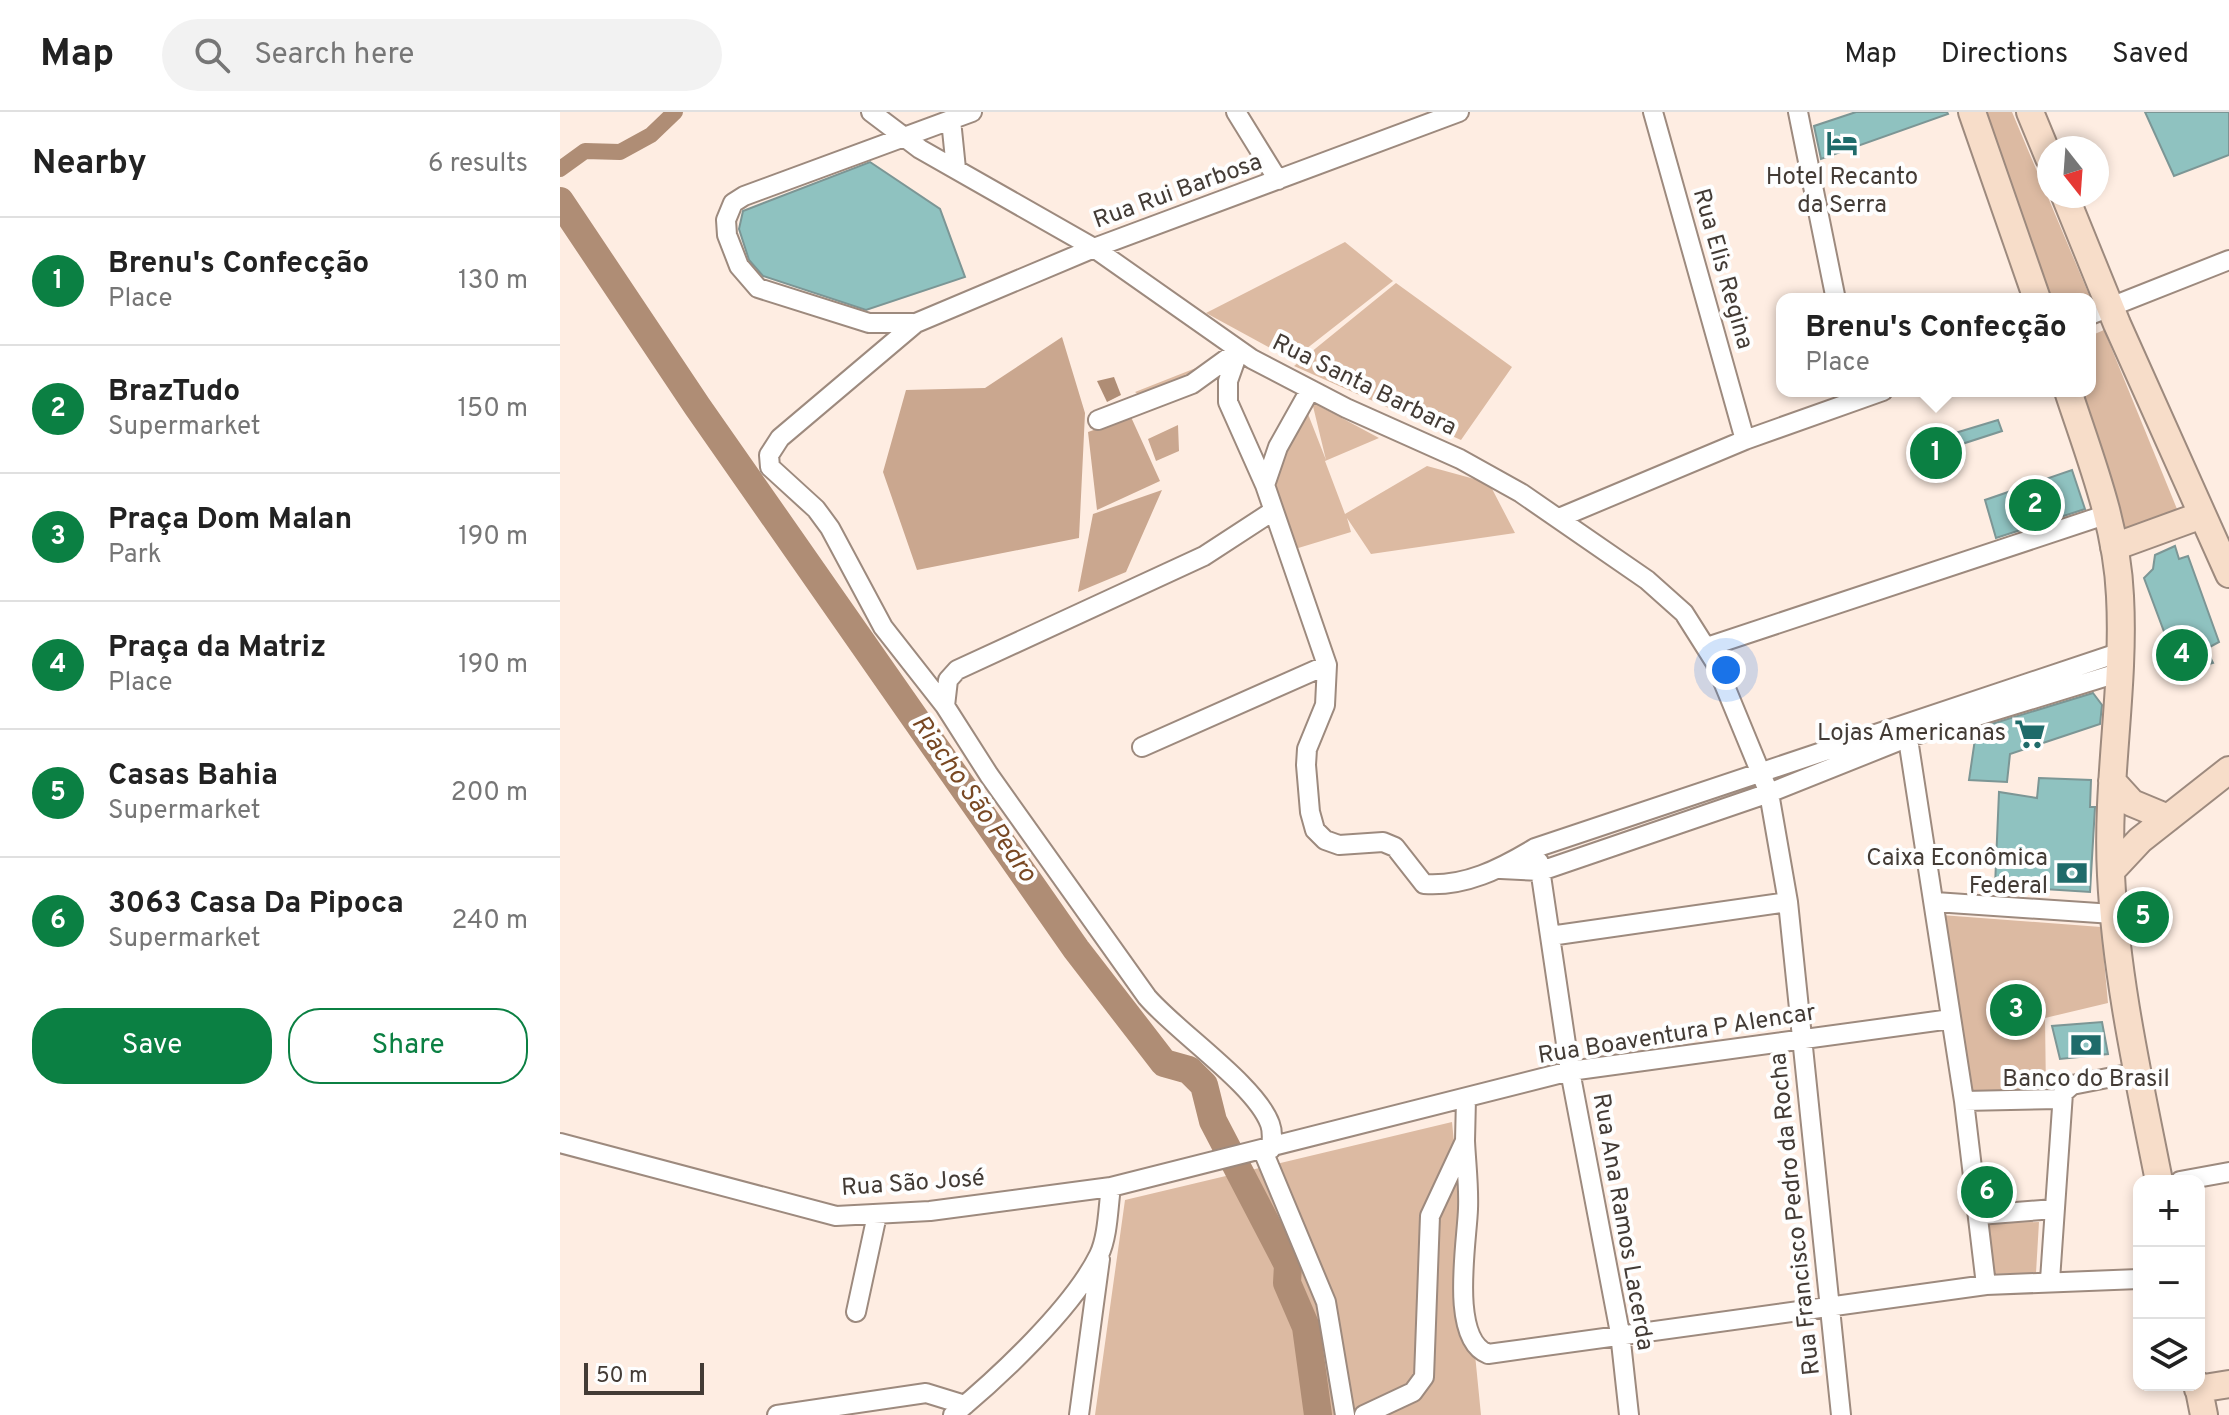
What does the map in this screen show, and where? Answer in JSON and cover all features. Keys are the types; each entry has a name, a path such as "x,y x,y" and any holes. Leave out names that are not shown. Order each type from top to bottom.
{"main road":[{"path":"1972,112 2035,293"},
{"path":"2030,112 2040,136"},
{"path":"2069,208 2095,293"},
{"path":"2100,311 2214,524 2229,574"},
{"path":"2070,397 2108,514 2120,594 2121,662 2112,781 2113,914 2158,1175"},
{"path":"2114,547 2214,524"},
{"path":"2111,871 2168,818 2229,770"},
{"path":"2112,781 2132,803 2168,818"},
{"path":"2205,1386 2229,1384"},
{"path":"2199,1391 2204,1415"}],"street":[{"name":"Rua Santa Barbara","path":"871,112 903,138 1094,248 1239,350 1310,390 1460,459 1559,518 1674,604 1707,647 1761,771"},
{"path":"916,323 891,326 869,323 758,288 739,266 726,220 733,203 744,196 972,112"},
{"path":"1236,112 1278,180"},
{"name":"Rua Rui Barbosa","path":"916,323 1094,248 1278,180 1433,116 1459,112"},
{"name":"Rua Elis Regina","path":"1653,112 1745,440"},
{"path":"1798,112 1835,293"},
{"path":"951,120 956,169"},
{"path":"2100,311 2229,260"},
{"path":"916,323 788,430 768,459 770,467 816,509 830,528 883,627 945,706 989,775 1147,997 1177,1029 1207,1052 1264,1111 1271,1126 1261,1151 1326,1302 1345,1415"},
{"path":"1098,420 1192,384 1239,350"},
{"path":"1239,350 1226,392 1265,485 1327,665 1325,705 1307,749 1310,812 1315,830 1325,840 1339,845 1383,842 1395,847 1424,884 1462,882 1501,869 1535,848 1761,771 1907,730 2121,662"},
{"path":"1265,485 1278,447 1310,390"},
{"path":"1559,518 1745,440 1866,397"},
{"path":"945,706 948,680 957,670 1204,556 1273,511"},
{"path":"1707,647 2108,514"},
{"path":"1142,747 1327,665"},
{"path":"1501,869 1541,871 1769,793 1907,730"},
{"path":"1907,730 1964,1101 1986,1285"},
{"name":"Rua Francisco Pedro da Rocha","path":"1761,771 1769,793 1788,902 1841,1415"},
{"path":"1607,824 1614,846"},
{"name":"Rua Ana Ramos Lacerda","path":"1535,848 1570,1071 1620,1333 1629,1415"},
{"path":"1550,936 1788,902"},
{"path":"1935,902 2113,914"},
{"name":"Rua Boaventura P Alencar","path":"1227,1160 1570,1071 1951,1019"},
{"path":"1964,1101 2066,1092 2138,1072"},
{"path":"2050,1280 2066,1092"},
{"path":"1466,1098 1468,1206 1463,1278 1471,1337 1475,1346 1488,1354 1620,1333 1986,1285 2050,1280 2133,1279"},
{"path":"1364,1415 1413,1392 1424,1377 1430,1216 1465,1141"},
{"name":"Rua São José","path":"560,1143 836,1216 877,1215 1111,1187 1227,1160"},
{"path":"2205,1176 2229,1172"},
{"path":"1079,1415 1111,1187"},
{"path":"1979,1215 2054,1209"},
{"path":"856,1312 877,1215"},
{"path":"777,1415 926,1393 959,1410 1063,1306 1101,1252"}],"shaded area":[{"path":"1978,112 2012,112 2037,171 2037,208 2052,208 2088,293 2042,293"},
{"path":"1345,242 1393,281 1292,360 1206,313"},
{"path":"1396,283 1512,367 1461,440 1294,366"},
{"path":"2104,330 2177,509 2128,535 2079,397 2096,397 2096,333"},
{"path":"1062,337 1085,413 1079,538 917,570 883,472 906,390 985,388"},
{"path":"1206,364 1204,373 1141,397 1135,392"},
{"path":"1114,377 1121,395 1107,402 1097,381"},
{"path":"1312,402 1379,438 1325,461 1345,514 1427,466 1489,483 1515,533 1371,554 1347,518 1351,532 1295,549 1281,507 1276,479 1285,453 1308,414 1326,460"},
{"path":"1131,417 1160,481 1097,510 1088,432"},
{"path":"1178,425 1179,451 1156,461 1148,439"},
{"path":"1162,490 1126,572 1078,592 1093,514"},
{"path":"1941,915 2101,927 2108,1003 2045,1018 2046,1093 1969,1093"},
{"path":"1452,1122 1481,1415 1095,1415 1125,1200"},
{"path":"2039,1222 2036,1273 1991,1274 1988,1223"}],"building":[{"name":"Hotel Recanto da Serra","path":"1856,112 1948,114 1821,159 1814,126"},
{"path":"2145,112 2229,112 2229,155 2174,176"},
{"path":"870,162 940,209 965,277 866,310 763,276 749,260 739,229 743,211"},
{"path":"1998,420 2002,431 1959,445 1964,459 1919,474 1909,447"},
{"path":"2072,470 2085,509 1996,538 1985,500"},
{"path":"2175,546 2179,559 2188,556 2219,642 2206,649 2213,663 2190,670 2186,658 2175,661 2144,578 2153,569 2155,555"},
{"name":"Lojas Americanas","path":"2093,693 2102,705 2100,724 2010,754 2007,782 1969,780 1975,739 1991,741 1988,725"},
{"path":"2039,778 2091,780 2090,807 2095,807 2090,892 1995,886 1999,792 2037,798"},
{"path":"2102,1022 2108,1054 2060,1059 2052,1026"}],"waterway":[{"path":"560,169 585,151 620,152 651,135 675,112"},
{"name":"Riacho São Pedro","path":"560,201 697,406 1076,949 1164,1063 1189,1070 1204,1085 1213,1121 1288,1265 1287,1283 1306,1327 1318,1415"}],"place":[{"name":"Hotel Recanto da Serra","path":"1842,143"},
{"name":"Brenu's Confecção","path":"1936,453"},
{"name":"BrazTudo","path":"2035,505"},
{"name":"Praça da Matriz","path":"2182,655"},
{"name":"Lojas Americanas","path":"2030,734"},
{"name":"Caixa Econômica Federal","path":"2072,873"},
{"name":"Casas Bahia","path":"2143,917"},
{"name":"Praça Dom Malan","path":"2016,1010"},
{"name":"Banco do Brasil","path":"2086,1045"},
{"name":"3063 Casa Da Pipoca","path":"1987,1192"}]}
